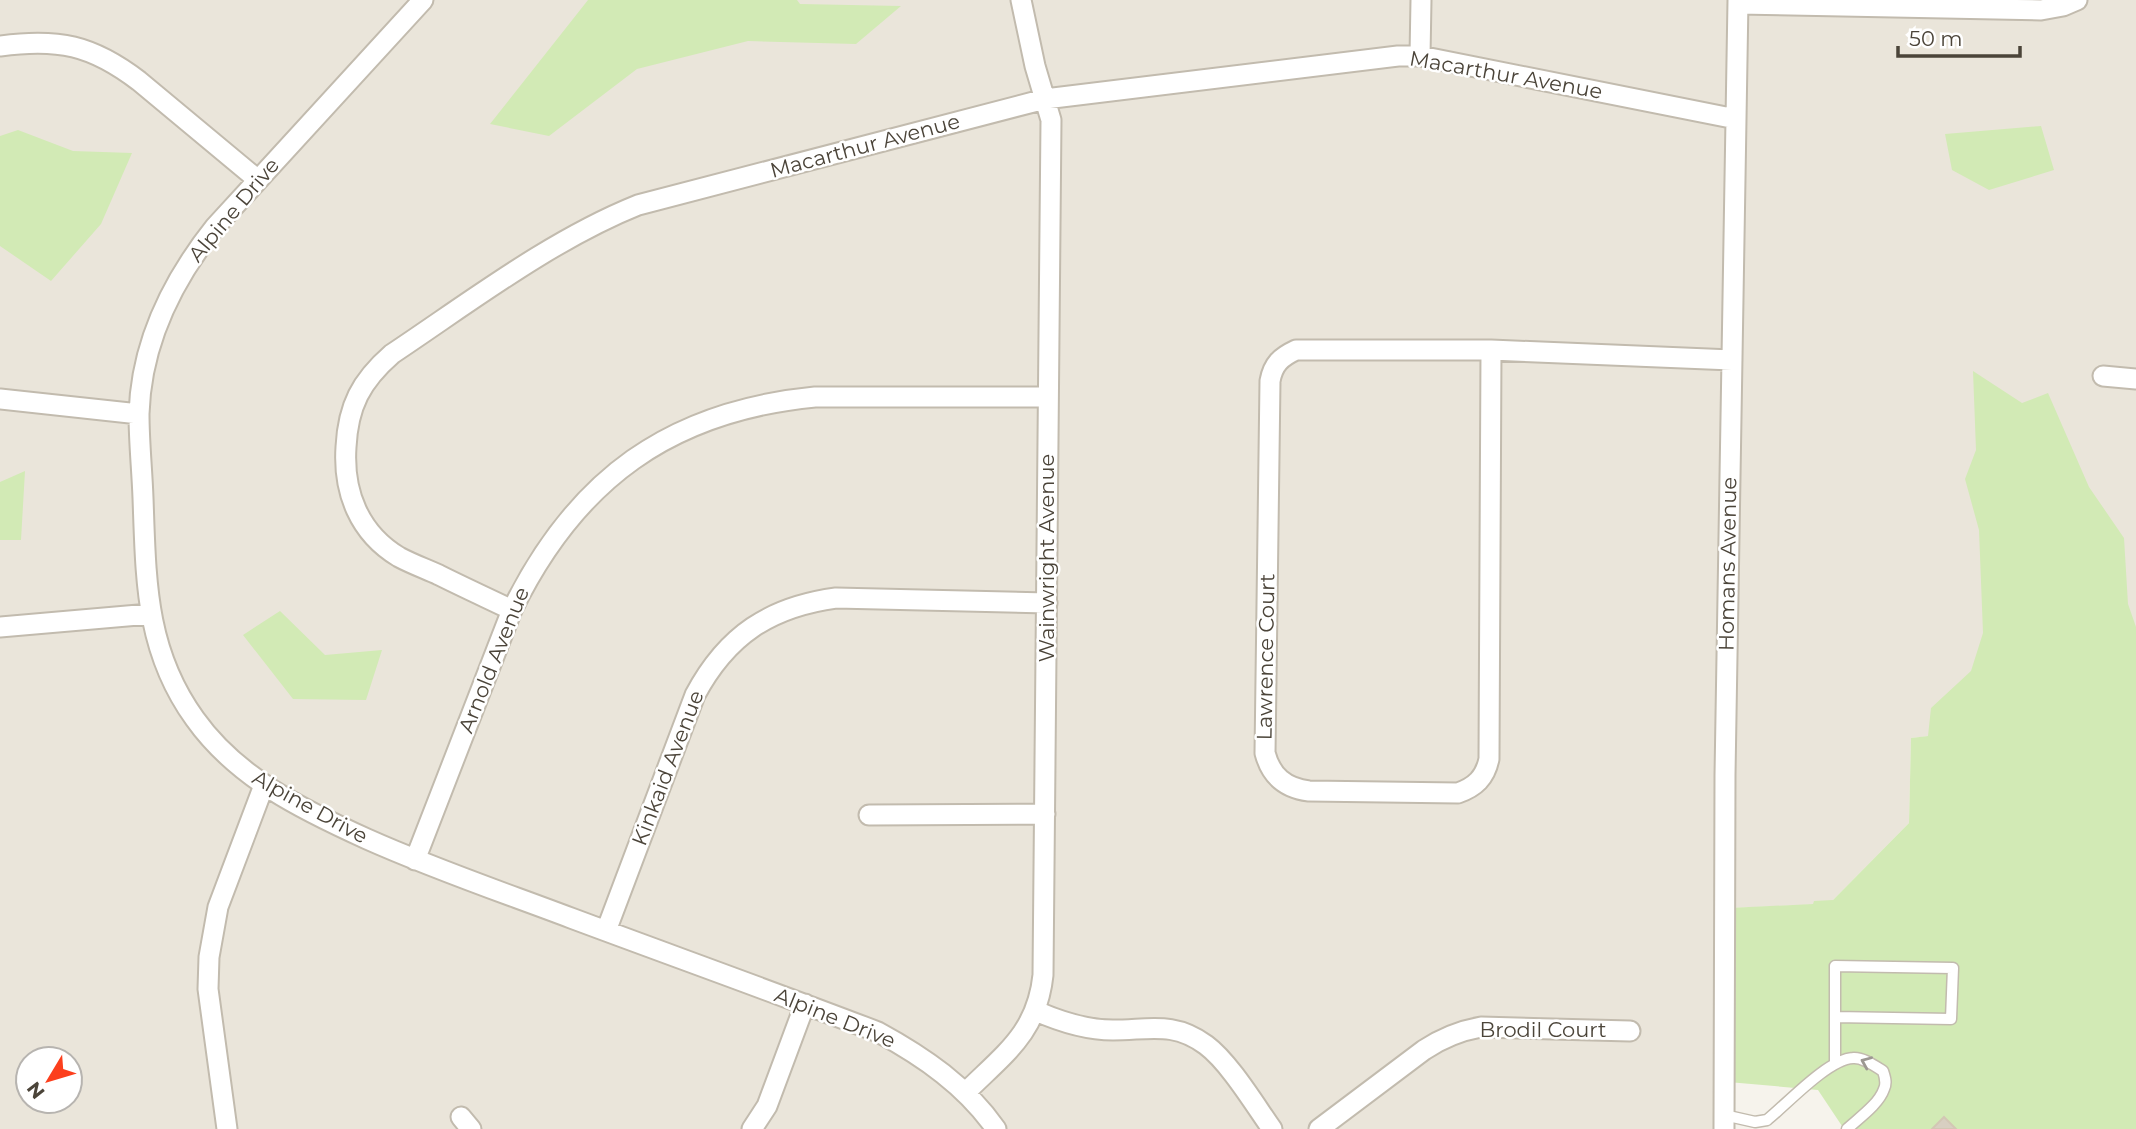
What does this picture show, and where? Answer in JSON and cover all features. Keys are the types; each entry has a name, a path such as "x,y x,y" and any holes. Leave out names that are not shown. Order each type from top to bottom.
{"street":[{"name":"Alpine Drive","path":"423,0 195,252 175,284 149,349 139,414 146,581 150,614 162,658 178,691 195,719 223,751 264,785 328,821 415,860 878,1032 911,1049 941,1071 965,1093 996,1129"},
{"name":"Wainwright Avenue","path":"965,1093 1020,1037 1036,1011 1043,975 1051,120 1021,0"},
{"path":"1420,56 1421,0"},
{"path":"1738,2 2041,10 2077,0"},
{"name":"Homans Avenue","path":"1724,1122 1725,775 1738,2"},
{"path":"0,46 54,43 98,54 139,81 258,180"},
{"name":"Macarthur Avenue","path":"512,610 399,557 368,529 348,490 344,470 347,426 352,405 363,384 391,354 569,237 603,219 638,205 1045,99 1398,56 1420,56 1736,119"},
{"name":"Lawrence Court","path":"1492,351 1487,769 1471,788 1458,793 1309,791 1285,784 1268,765 1265,753 1270,381 1276,363 1284,355 1296,350 1492,351 1732,360"},
{"path":"2103,376 2136,379"},
{"name":"Arnold Avenue","path":"415,860 512,610 543,553 567,521 594,491 618,471 678,432 711,418 756,405 815,397 1048,397"},
{"path":"0,399 139,414"},
{"name":"Kinkaid Avenue","path":"606,931 695,695 706,674 722,653 741,635 762,620 785,609 810,601 836,598 1046,603"},
{"path":"0,627 150,614"},
{"path":"227,1129 208,989 209,957 218,907 264,785"},
{"path":"869,815 1045,814"},
{"path":"752,1129 767,1106 805,1004"},
{"path":"1036,1011 1061,1022 1086,1028 1114,1030 1149,1027 1170,1029 1188,1035 1219,1056 1272,1129"},
{"name":"Brodil Court","path":"1319,1129 1441,1038 1460,1031 1481,1027 1630,1031"}],"lane":[{"path":"1835,1017 1951,1019 1953,968 1835,966 1835,1017 1835,1064"},
{"path":"1724,1122 1767,1120 1831,1065 1854,1057 1883,1071 1886,1081 1884,1090 1876,1101 1847,1129"}],"shaded area":[{"path":"0,0 2136,0 2136,656 1987,730 1911,738 1909,823 1829,904 1728,908 1729,1129 0,1129"}],"green space":[{"path":"588,0 797,0 800,4 901,6 856,44 748,41 637,69 549,136 490,124"},
{"path":"2041,126 2054,170 1989,190 1952,170 1945,134"},
{"path":"18,130 73,151 132,153 101,224 51,281 0,246 0,136"},
{"path":"1973,371 2022,403 2048,393 2089,487 2124,538 2128,604 2136,627 2136,1129 1844,1129 1818,1090 1728,1082 1728,908 1813,904 1814,901 1833,900 1909,823 1911,738 1928,736 1931,708 1971,671 1983,633 1979,530 1965,479 1976,450"},
{"path":"25,471 21,540 0,540 0,482"},
{"path":"280,611 325,655 382,650 366,700 293,699 243,635"}],"building":[{"path":"1944,1117 1956,1129 1932,1129"}]}
